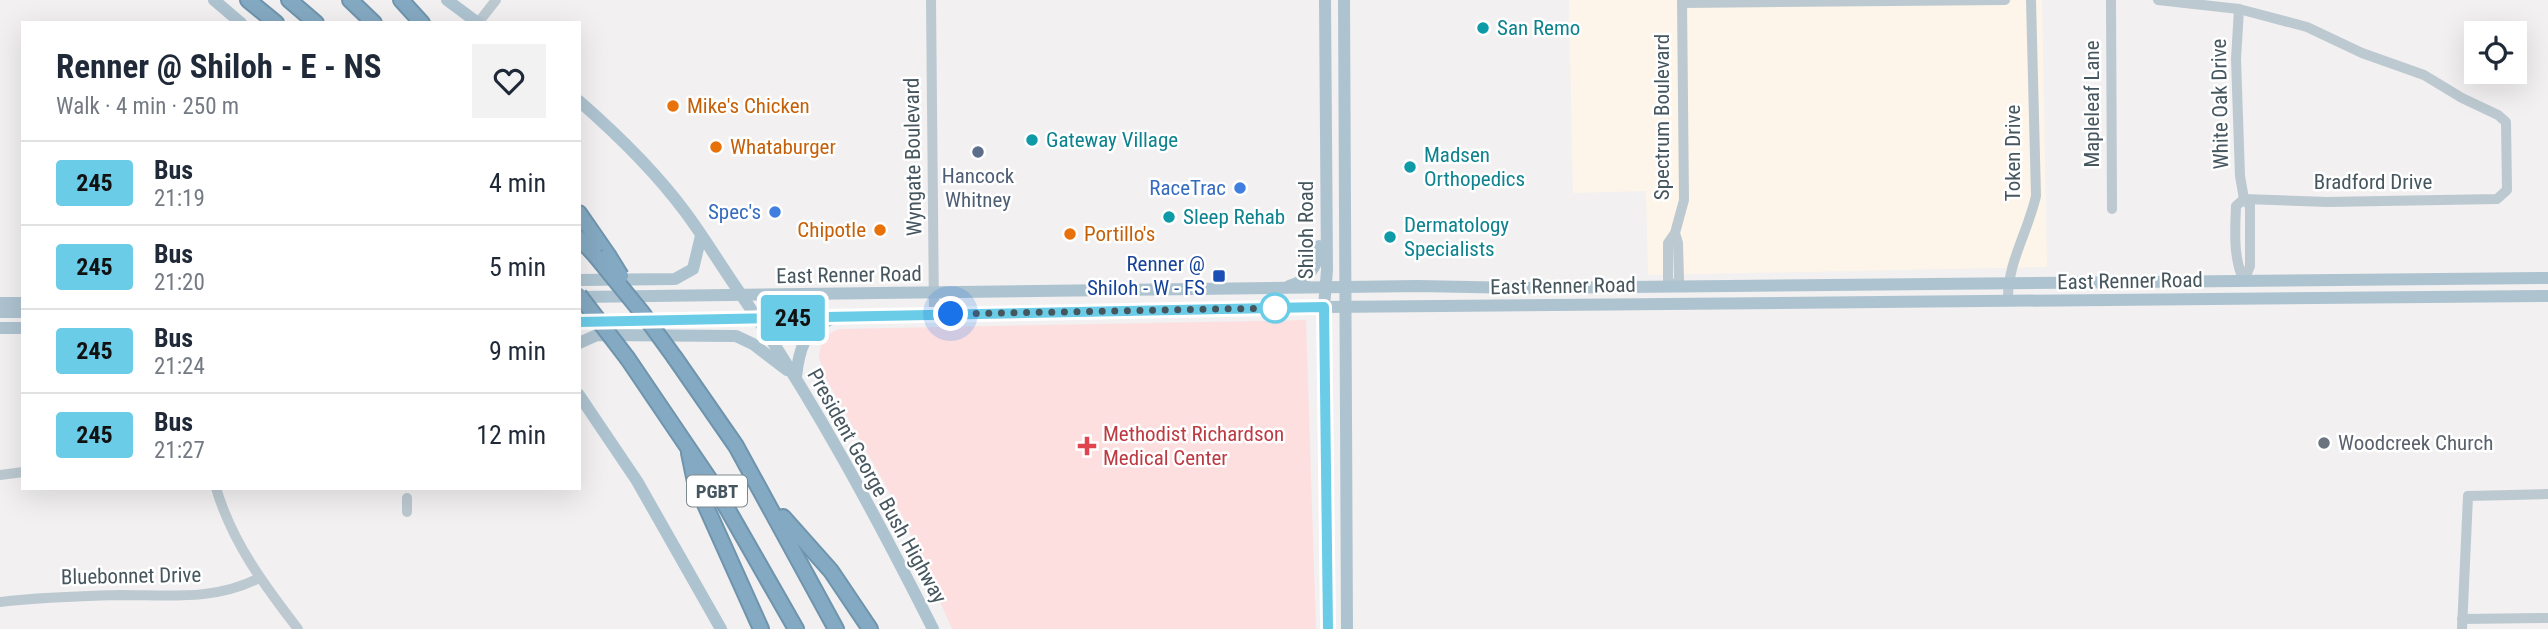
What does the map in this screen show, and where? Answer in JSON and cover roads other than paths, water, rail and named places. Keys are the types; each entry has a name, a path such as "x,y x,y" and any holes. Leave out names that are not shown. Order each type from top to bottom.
{"highway":[{"path":"248,0 274,21"},
{"path":"289,0 314,21"},
{"path":"350,0 372,21"},
{"path":"401,0 420,21"},
{"path":"581,218 602,255"},
{"path":"581,239 602,255"},
{"name":"PGBT","path":"602,255 736,446 836,629"},
{"name":"PGBT","path":"581,299 628,359 688,445 744,536 796,629"},
{"path":"688,445 695,482 761,629"},
{"path":"767,499 831,571 870,629"}],"main road":[{"path":"214,0 239,21"},
{"path":"447,0 475,21"},
{"name":"Shiloh Road","path":"1325,0 1324,307 1328,629"},
{"name":"Shiloh Road","path":"1344,0 1347,629"},
{"name":"President George Bush Highway","path":"581,103 648,167 702,236 759,318 877,519 933,629"},
{"path":"1326,124 1346,123"},
{"path":"1282,288 1297,284 1319,260 1320,180 1326,170"},
{"path":"581,280 675,278 693,268 702,236"},
{"name":"East Renner Road","path":"581,296 1325,287 2548,278"},
{"path":"2244,281 2245,299"},
{"path":"1673,286 1674,305"},
{"path":"1156,310 1159,300 1172,289"},
{"path":"1089,311 1107,302 1111,290"},
{"name":"East Renner Road","path":"581,322 1324,307 2548,296"},
{"path":"0,303 21,303"},
{"path":"0,312 21,312"},
{"path":"796,377 798,355 804,340 819,324 834,318"},
{"path":"0,328 21,328"},
{"path":"581,342 597,335 736,336 753,344 796,377"},
{"path":"581,398 636,481 721,629"},
{"path":"1327,450 1347,449"}],"street":[{"path":"480,21 496,0"},
{"name":"Wyngate Boulevard","path":"931,0 934,314"},
{"path":"1682,1 2005,0"},
{"name":"Token Drive","path":"2008,301 2007,283 2032,215 2036,196 2031,0"},
{"path":"2111,0 2119,0"},
{"name":"Mapleleaf Lane","path":"2111,0 2112,209"},
{"path":"2158,0 2239,9"},
{"name":"Spectrum Boulevard","path":"1673,286 1679,280 1678,243 1675,233 1684,200 1682,1"},
{"name":"Bradford Drive","path":"2239,9 2319,31 2362,53 2424,75 2506,122 2507,190 2502,197 2493,200 2244,199"},
{"name":"White Oak Drive","path":"2239,9 2236,59 2240,176 2244,199 2250,206 2250,266 2244,281"},
{"name":"White Oak Drive","path":"2244,199 2236,206 2235,225 2237,266 2244,281"},
{"path":"0,475 21,472"},
{"path":"217,490 227,521 259,578 298,629"},
{"path":"2548,494 2468,496 2462,624 2548,618"},
{"path":"407,498 407,512"},
{"name":"Bluebonnet Drive","path":"0,602 69,596 205,595 239,588 259,578"}],"place":[{"name":"San Remo","path":"1483,28"},
{"name":"Mike's Chicken","path":"673,106"},
{"name":"Gateway Village","path":"1032,140"},
{"name":"Whataburger","path":"716,147"},
{"name":"Hancock Whitney","path":"978,152"},
{"name":"Madsen Orthopedics","path":"1410,167"},
{"name":"RaceTrac","path":"1240,188"},
{"name":"Spec's","path":"775,212"},
{"name":"Sleep Rehab","path":"1169,217"},
{"name":"Chipotle","path":"880,230"},
{"name":"Portillo's","path":"1070,234"},
{"name":"Dermatology Specialists","path":"1390,237"},
{"name":"Renner @ Shiloh - W - FS","path":"1219,276"},
{"name":"Woodcreek Church","path":"2324,443"},
{"name":"Methodist Richardson Medical Center","path":"1087,446"}]}
